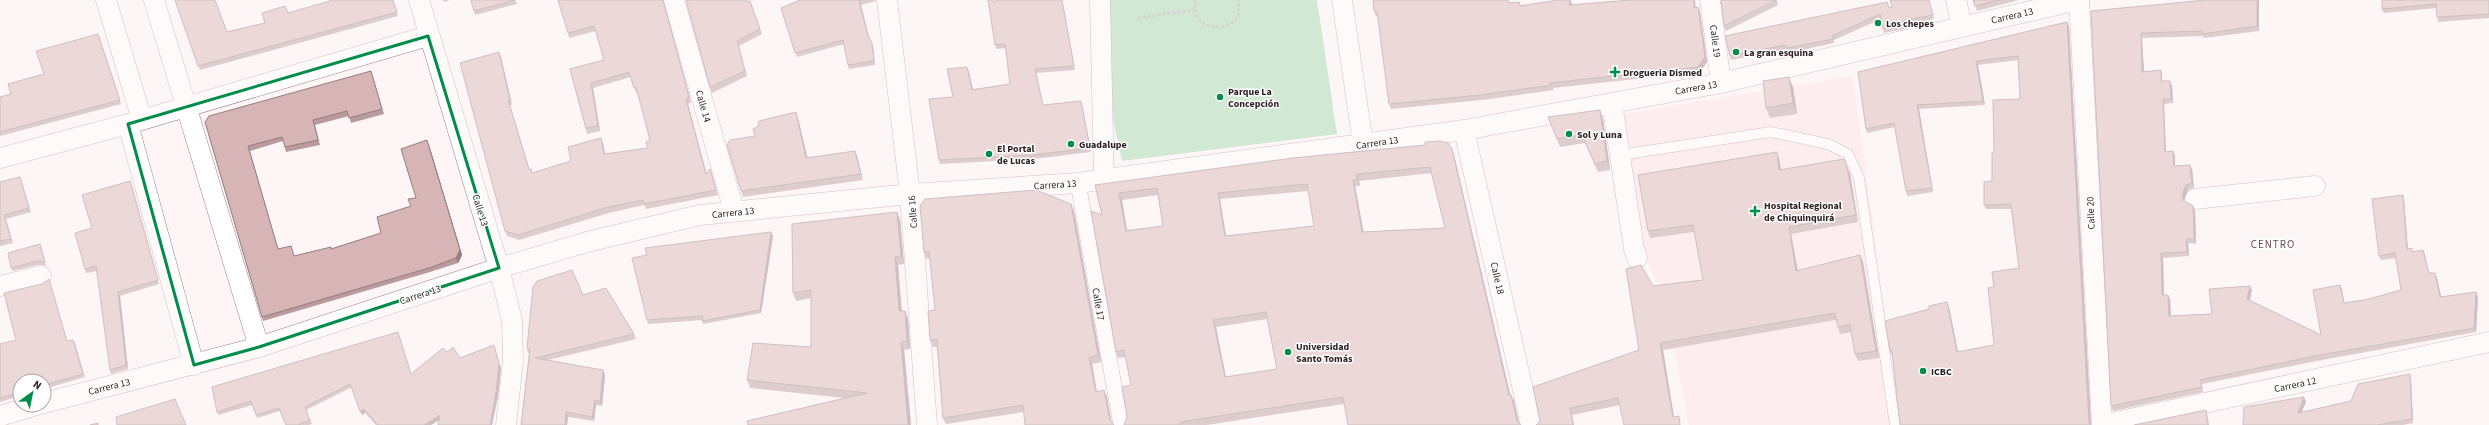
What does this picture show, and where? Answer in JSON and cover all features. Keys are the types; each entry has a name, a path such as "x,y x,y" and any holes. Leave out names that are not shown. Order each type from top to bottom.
{"street":[{"path":"106,0 194,365"},
{"path":"154,0 188,106 259,347"},
{"name":"Calle 13","path":"419,0 428,36 499,268 512,320 513,362 506,425"},
{"name":"Calle 14","path":"674,0 734,211"},
{"name":"Calle 16","path":"887,0 910,194 927,425"},
{"path":"1100,0 1104,180"},
{"path":"1342,0 1363,144"},
{"name":"Calle 19","path":"1710,0 1721,83"},
{"path":"1956,0 1962,26"},
{"name":"Carrera 13","path":"52,401 259,347 499,268 632,231 700,215 910,194 1078,183 1464,130 1721,83 2078,0"},
{"name":"Calle 20","path":"2078,0 2094,207 2102,425"},
{"path":"0,158 135,122 428,36"},
{"path":"1612,103 1637,258"},
{"name":"Calle 18","path":"1464,130 1531,425"},
{"name":"Calle 17","path":"1078,183 1121,425"},
{"path":"2195,199 2315,186"},
{"path":"0,286 41,276"},
{"name":"Carrera 12","path":"2102,425 2489,342"},
{"path":"0,416 12,412"}],"lane":[{"path":"1620,155 1771,132 1828,144 1848,154 1859,178 1895,425"}],"path":[{"path":"1196,0 1195,10 1202,22 1208,26 1223,27 1235,20 1239,6 1238,0"},
{"path":"1138,18 1195,10"}],"highlighted area":[{"path":"428,36 499,268 259,347 194,365 128,124"}],"shaded area":[{"name":"Hospital Regional de Chiquinquirá","path":"1853,76 1900,425 1689,425 1665,301 1645,257 1623,114"}],"green space":[{"name":"Parque La Concepción","path":"1100,0 1317,0 1337,134 1122,161 1100,60"}],"building":[{"path":"175,0 215,0 227,32 265,23 262,13 285,6 288,13 330,0 393,0 397,12 198,66"},
{"path":"471,0 515,0 474,11"},
{"path":"558,0 663,0 689,97 686,99 706,174 710,169 716,190 644,204 643,200 608,207 518,235 505,231 460,63 499,52 510,100 508,100 529,169 531,169 532,173 571,161 568,147 601,138 604,154 648,148 646,142 650,140 636,87 634,88 629,72 591,83 598,126 586,128 570,69 604,60 594,26 568,33"},
{"path":"686,0 750,1 760,29 737,41 745,71 710,87"},
{"path":"800,0 862,0 859,1 868,36 872,43 874,61 848,65 843,40 795,53 781,8"},
{"path":"988,0 996,2 996,0 1062,0 1074,66 1035,69 1043,105 1081,101 1090,148 1032,155 939,160 929,99 953,97 947,69 967,67 972,90 1010,84 1005,44 995,45"},
{"path":"1373,0 1508,0 1509,3 1519,2 1520,6 1558,0 1570,0 1569,5 1631,0 1694,0 1694,8 1698,7 1705,57 1698,67 1549,83 1552,85 1480,95 1389,104 1377,11 1374,11"},
{"path":"1776,0 1724,26 1721,1"},
{"path":"1890,0 1929,0 1933,15 1902,21 1902,25 1883,29 1880,14 1832,36 1833,39 1787,48 1785,45 1730,56 1725,36 1887,2 1889,8 1892,7"},
{"path":"1973,0 2000,0 1975,6"},
{"path":"2206,0 2257,0 2257,26 2202,34 2202,31 2141,33 2142,72 2161,70 2161,81 2170,81 2171,99 2163,99 2165,152 2173,151 2174,166 2190,165 2192,183 2186,185 2182,195 2184,201 2193,206 2194,239 2186,239 2187,252 2161,253 2162,295 2168,295 2169,316 2212,314 2209,289 2250,286 2247,299 2321,335 2313,290 2340,285 2344,303 2365,300 2401,290 2395,253 2379,256 2372,199 2403,195 2407,249 2412,248 2412,252 2423,250 2429,273 2435,273 2440,297 2476,292 2474,328 2320,355 2200,380 2202,387 2111,406 2091,11"},
{"path":"2382,0 2489,0 2489,14 2437,17 2436,4 2382,9"},
{"path":"2067,22 2089,423 2091,425 1900,425 1892,351 1890,351 1885,321 1929,309 1929,306 1947,302 1957,352 1994,345 1988,288 1994,287 1992,272 2019,268 2011,204 1984,205 1984,182 1992,181 1992,153 1994,152 1993,100 2020,99 2018,56 1976,61 1983,101 1917,105 1932,188 1906,191 1894,123 1866,129 1858,72"},
{"path":"98,34 120,100 0,132 0,97 11,94 8,84 44,74 36,51"},
{"path":"371,71 382,109 349,118 347,111 313,120 318,140 285,147 282,137 248,146 278,249 291,246 294,256 331,247 331,249 381,233 377,217 411,206 408,199 416,198 401,149 427,140 460,250 456,258 429,268 262,317 205,122 209,116"},
{"path":"1789,77 1793,103 1766,108 1763,81"},
{"path":"1600,110 1607,161 1595,164 1582,135 1557,139 1548,117"},
{"path":"796,112 806,158 855,151 861,174 741,191 727,145 730,140 755,136 753,129 758,127 759,121"},
{"path":"1440,141 1448,143 1452,149 1509,395 1511,395 1517,421 1521,425 1348,425 1343,397 1180,422 1180,425 1124,425 1127,417 1122,387 1131,385 1124,350 1116,352 1091,211 1102,215 1095,185 1293,158 1425,145 1425,142","holes":["1430,167 1445,228 1362,232 1353,180 1357,179 1356,174","1307,184 1314,226 1225,236 1218,193","1157,188 1163,226 1126,231 1119,193","1266,312 1277,369 1225,377 1213,320"]},
{"path":"1777,152 1779,170 1844,159 1847,167 1856,215 1789,227 1796,271 1860,255 1876,351 1855,354 1850,325 1838,327 1835,313 1660,343 1673,417 1679,416 1680,425 1624,425 1618,398 1570,408 1573,425 1536,425 1540,421 1533,387 1639,350 1626,269 1641,265 1653,286 1703,280 1693,225 1648,231 1638,175"},
{"path":"20,177 29,208 4,215 11,239 0,241 0,182"},
{"path":"130,181 158,280 118,292 126,365 110,370 96,266 85,269 75,233 92,228 82,195"},
{"path":"1036,190 1071,204 1098,355 1089,357 1096,392 1104,390 1110,420 1114,425 1025,425 1023,405 943,418 937,340 930,340 928,311 935,310 929,251 924,252 920,206 925,199"},
{"path":"897,212 901,256 895,257 899,311 905,311 907,341 901,342 908,425 748,425 747,421 867,393 747,380 753,343 811,347 811,290 793,293 792,224"},
{"path":"771,232 760,310 702,321 703,316 647,320 632,258 647,255 645,248"},
{"path":"40,244 45,262 37,261 11,268 8,253"},
{"path":"572,270 583,295 606,288 634,334 535,358 603,370 600,401 595,400 592,417 566,412 565,425 521,425 530,349 527,348 533,286 537,281"},
{"path":"49,279 67,341 73,340 83,374 52,383 52,373 12,373 12,394 0,398 0,344 16,340 4,293 42,284"},
{"path":"398,332 411,374 443,348 447,352 453,347 460,358 494,345 499,364 490,425 438,425 440,415 424,425 378,425 364,409 360,411 350,384 305,407 310,420 298,425 286,425 279,408 256,415 251,401 217,412 212,387"},
{"path":"2410,374 2412,419 2377,425 2243,425 2244,407 2304,397 2298,413 2351,401 2358,384"},
{"path":"175,399 186,425 117,425 116,417"},
{"path":"2206,410 2208,425 2134,425"}],"place":[{"name":"Los chepes","path":"1878,23"},
{"name":"La gran esquina","path":"1736,52"},
{"name":"Drogueria Dismed","path":"1615,72"},
{"name":"Parque La Concepción","path":"1220,97"},
{"name":"Sol y Luna","path":"1569,134"},
{"name":"Guadalupe","path":"1071,144"},
{"name":"El Portal de Lucas","path":"989,154"},
{"name":"Hospital Regional de Chiquinquirá","path":"1755,211"},
{"name":"Universidad Santo Tomás","path":"1288,352"},
{"name":"ICBC","path":"1923,371"}],"district":[{"name":"CENTRO","path":"2273,244"}]}
